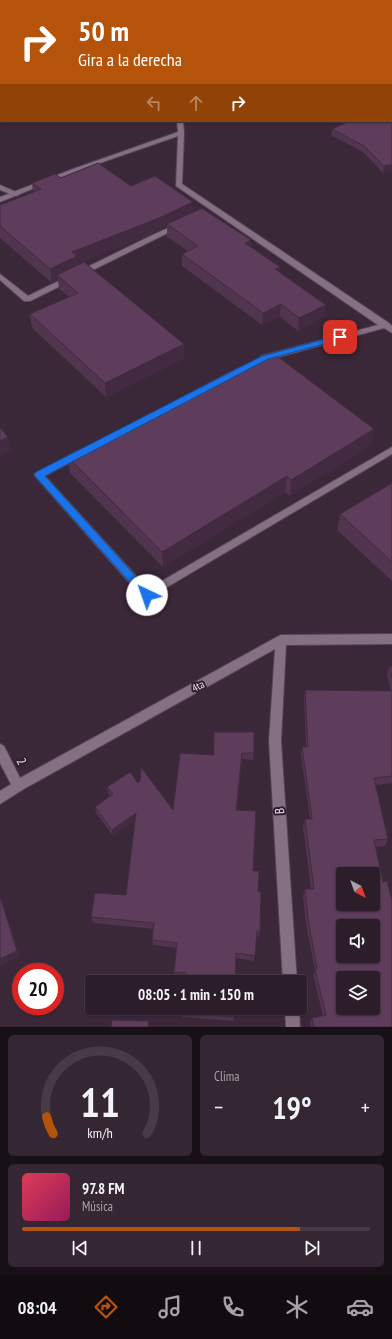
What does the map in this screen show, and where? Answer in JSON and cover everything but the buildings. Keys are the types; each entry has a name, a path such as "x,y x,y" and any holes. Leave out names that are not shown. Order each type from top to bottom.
{"street":[{"path":"180,122 181,133 178,185 209,212 389,328"},
{"path":"0,200 181,133"},
{"path":"0,187 16,194"},
{"path":"0,276 27,299 186,223"},
{"path":"145,420 265,358 389,328"},
{"path":"88,449 39,475 147,595 392,450"},
{"name":"4ta","path":"0,798 18,786 281,640 392,638"},
{"name":"B","path":"281,640 275,741 290,975"},
{"name":"2","path":"0,750 18,786"},
{"path":"292,1015 293,1027"}],"route":[{"path":"147,595 39,475 265,358 340,337"}]}
